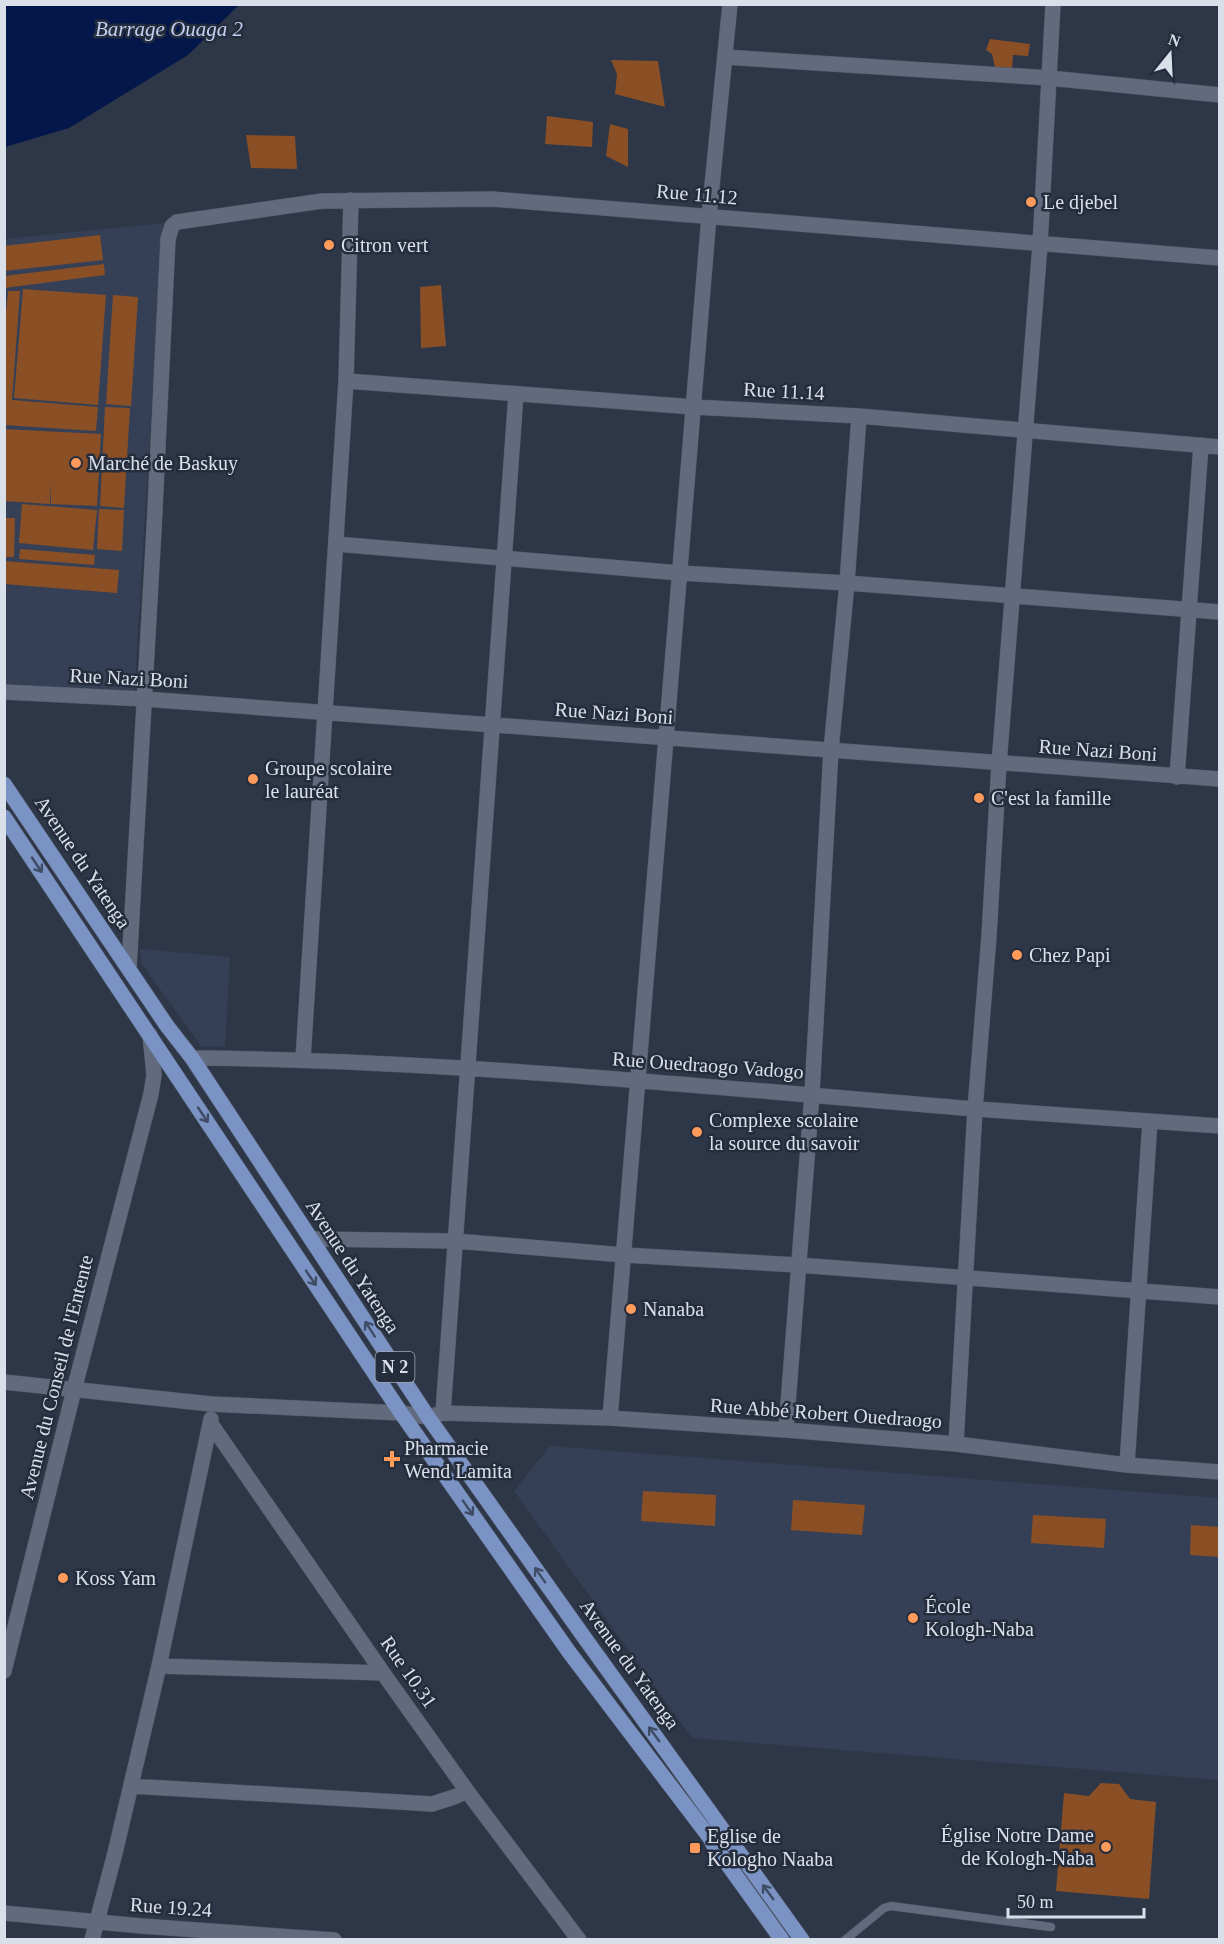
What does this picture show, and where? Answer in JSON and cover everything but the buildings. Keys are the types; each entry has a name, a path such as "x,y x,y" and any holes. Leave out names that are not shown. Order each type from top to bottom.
{"main road":[{"name":"Avenue du Yatenga","path":"4,784 167,1026 192,1058 311,1239 436,1415 584,1637 802,1940"},
{"name":"Avenue du Yatenga","path":"4,817 401,1413 569,1652 711,1838 713,1845 782,1940"}],"street":[{"path":"610,1418 709,216 730,4"},
{"path":"956,1444 975,1109 989,936 999,764 1027,431 1053,4"},
{"path":"725,57 1049,78 1220,95"},
{"name":"Rue 11.12","path":"144,699 168,239 172,226 182,221 322,201 492,199 1220,258"},
{"path":"303,1059 346,381 351,200"},
{"name":"Rue 11.14","path":"346,381 694,407 859,416 1220,447"},
{"path":"436,1415 455,1241 469,1067 516,394"},
{"path":"786,1430 812,1094 831,750 848,583 859,416"},
{"path":"1177,777 1201,445"},
{"path":"336,544 680,573 848,583 1220,612"},
{"name":"Rue Nazi Boni","path":"4,692 325,712 1220,780"},
{"path":"129,968 144,699"},
{"name":"Avenue du Conseil de l'Entente","path":"4,1671 151,1094 154,1075 150,1035"},
{"name":"Rue Ouedraogo Vadogo","path":"192,1058 303,1059 469,1067 975,1109 1220,1126"},
{"path":"151,1094 158,1084 166,1082 174,1083 186,1090"},
{"path":"1127,1465 1150,1121"},
{"path":"311,1239 455,1241 624,1255 798,1265 1220,1296"},
{"name":"Rue Abbé Robert Ouedraogo","path":"4,1382 211,1404 436,1415 610,1418 786,1430 956,1444 1127,1465 1220,1472"},
{"path":"92,1940 159,1666 211,1424 211,1404"},
{"name":"Rue 10.31","path":"211,1424 467,1791 579,1940"},
{"path":"159,1666 383,1673"},
{"path":"131,1786 432,1804 467,1791"},
{"name":"Rue 19.24","path":"4,1913 235,1936 334,1940"}],"lane":[{"path":"845,1940 884,1908 891,1906 1051,1927"}],"shaded area":[{"name":"Marché de Baskuy","path":"163,223 134,696 5,686 4,239"},
{"path":"140,949 230,957 225,1046 202,1047 141,963"},
{"name":"École Kologh-Naba","path":"550,1446 1219,1498 1219,1780 692,1738 514,1491"}],"water":[{"name":"Barrage Ouaga 2","path":"5,4 239,5 188,55 69,128 5,147"}],"place":[{"name":"Le djebel","path":"1031,202"},
{"name":"Citron vert","path":"329,245"},
{"name":"Marché de Baskuy","path":"76,463"},
{"name":"Groupe scolaire le lauréat","path":"253,779"},
{"name":"C'est la famille","path":"979,798"},
{"name":"Chez Papi","path":"1017,955"},
{"name":"Complexe scolaire la source du savoir","path":"697,1132"},
{"name":"Nanaba","path":"631,1309"},
{"name":"Pharmacie Wend Lamita","path":"392,1459"},
{"name":"Koss Yam","path":"63,1578"},
{"name":"École Kologh-Naba","path":"913,1618"},
{"name":"Église Notre Dame de Kologh-Naba","path":"1106,1847"},
{"name":"Eglise de Kologho Naaba","path":"695,1848"}]}
